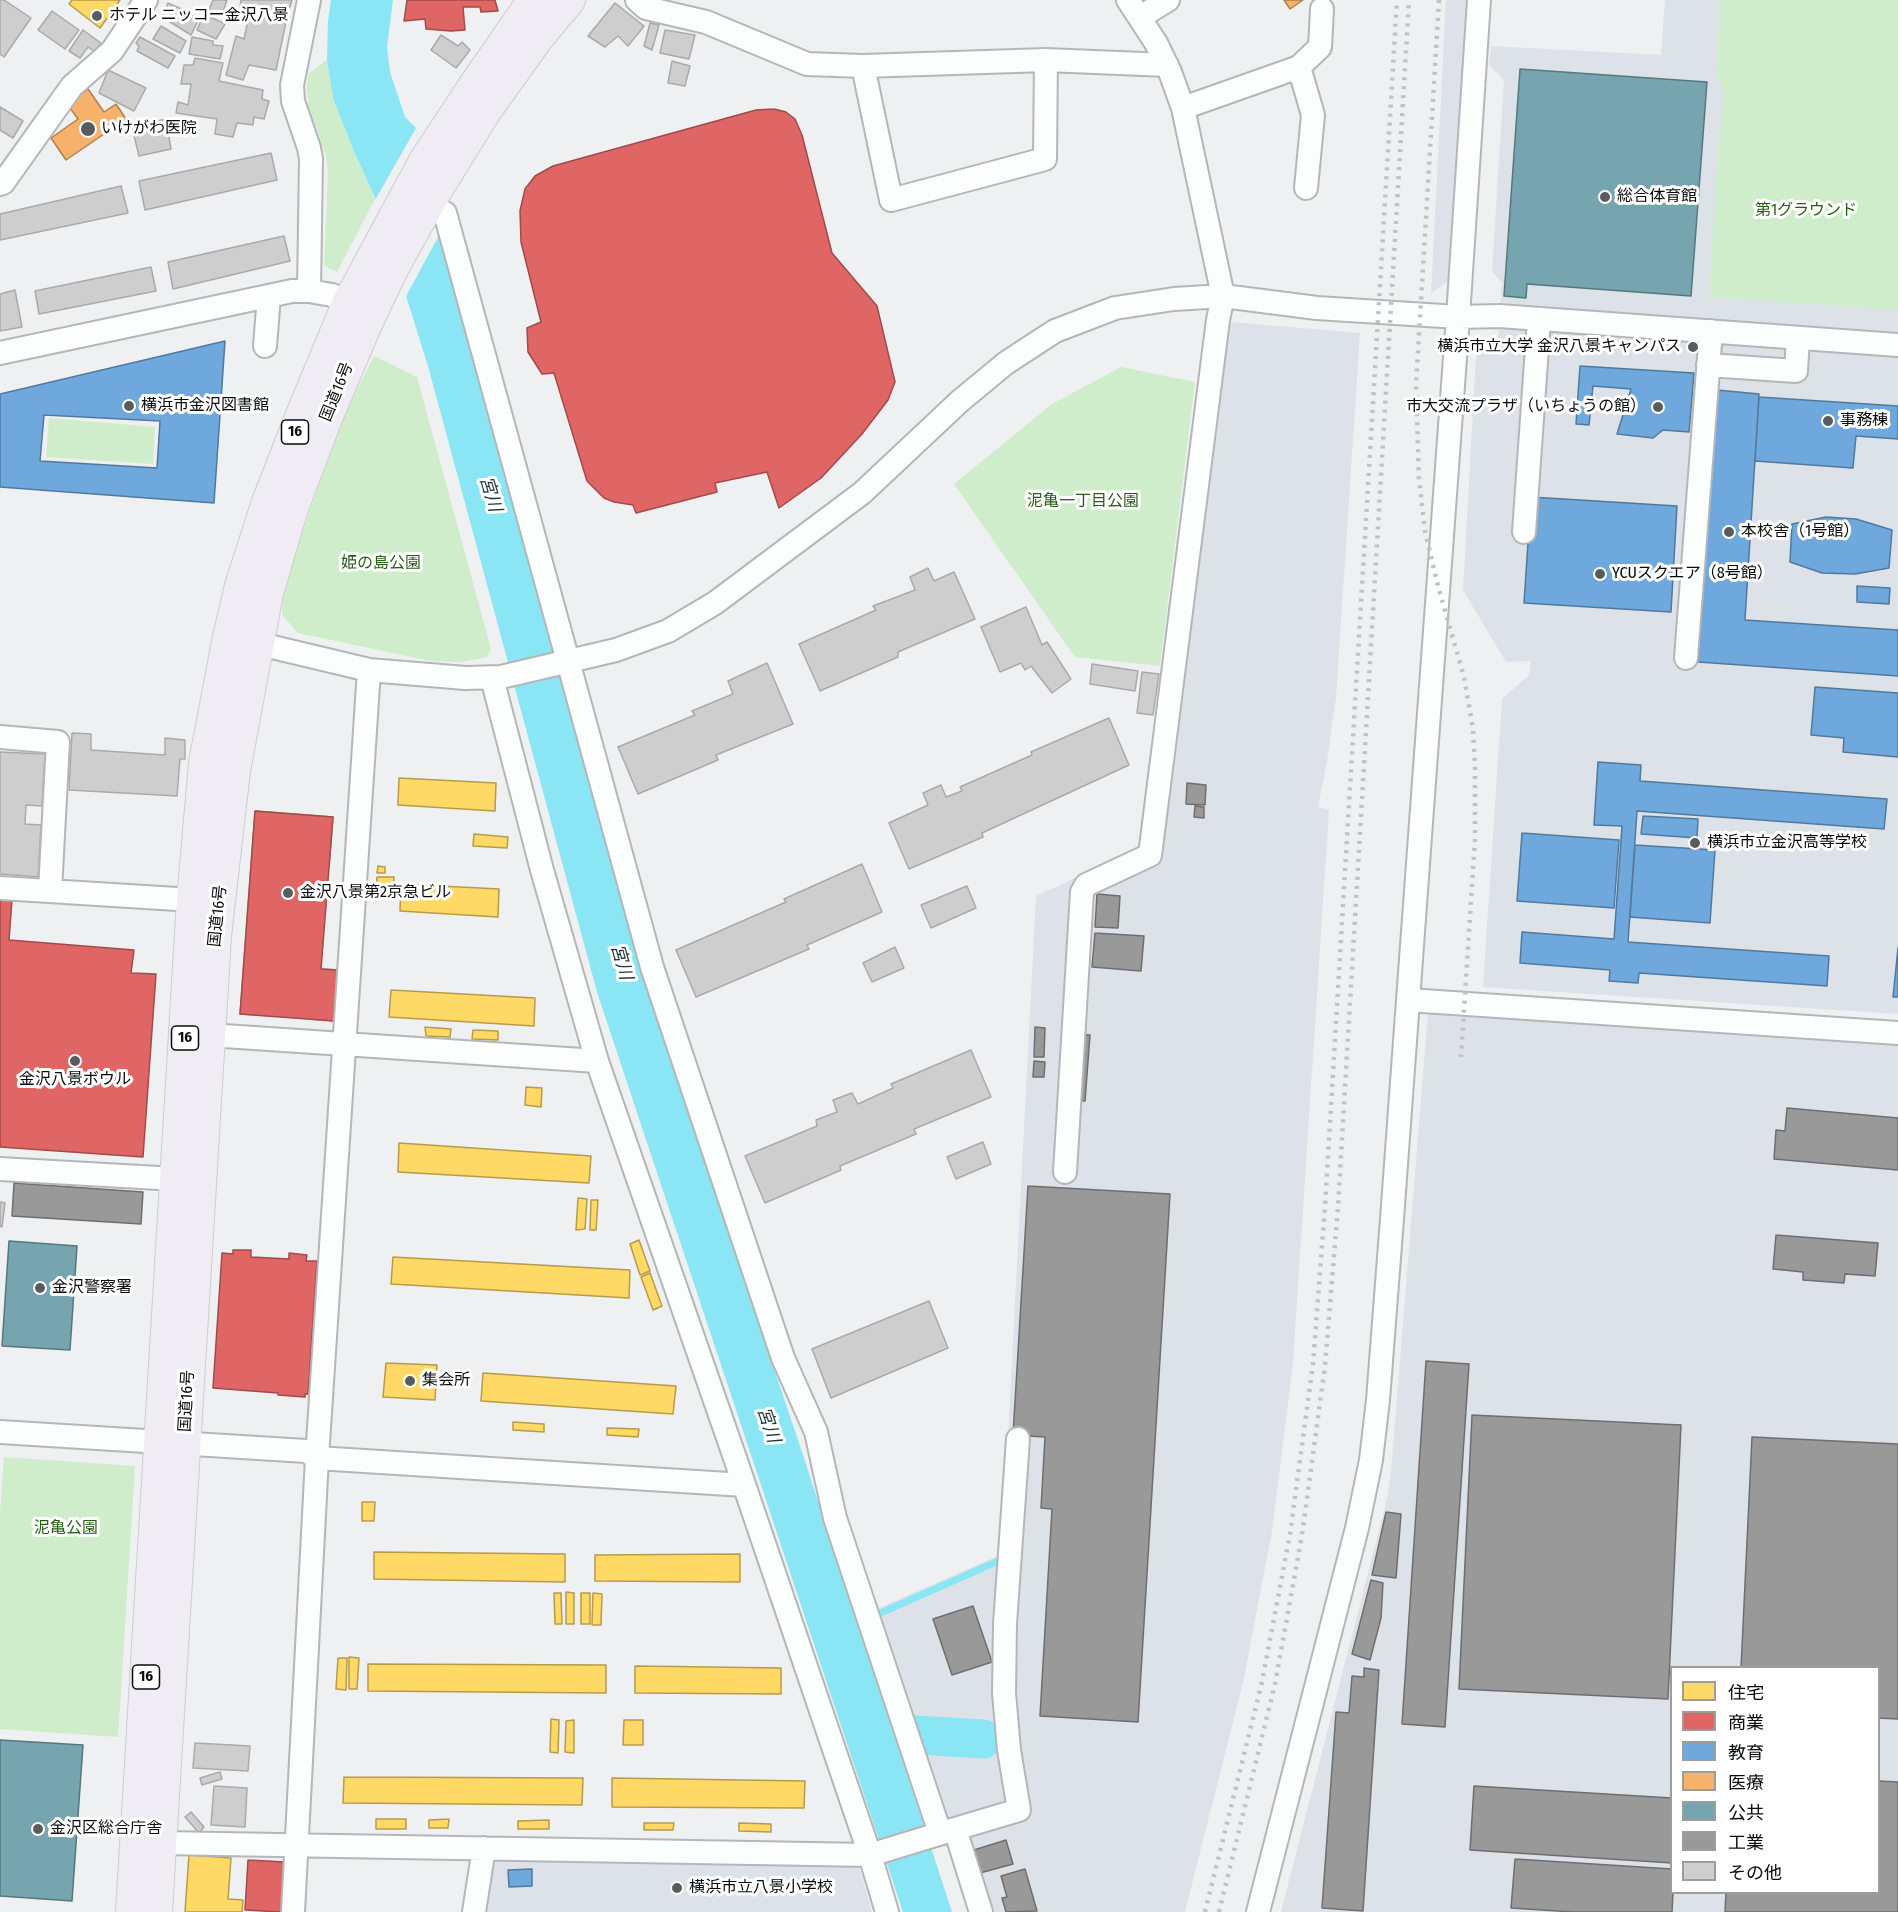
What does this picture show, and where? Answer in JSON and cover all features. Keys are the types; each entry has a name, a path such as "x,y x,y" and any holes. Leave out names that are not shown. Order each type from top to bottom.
{"highway":[{"name":"国道16号","path":"132,1912 209,1035 215,936 232,782 242,640 241,586 268,502 349,302 425,161 472,88 534,0"},
{"name":"国道16号","path":"156,1912 161,1843 173,1443 176,1179 193,900 205,764 242,640 267,593 292,508 326,418 392,269 439,204 485,111 538,37 569,0"}],"street":[{"path":"0,184 3,183 72,86 112,51 146,0"},
{"path":"309,0 292,85 293,101 311,159 309,291"},
{"path":"637,0 646,8 706,22 807,64 863,66 1046,60 1167,65"},
{"path":"1065,1172 1082,892 1086,885 1150,855 1218,320 1223,296 1183,108 1167,65 1134,8 1168,0"},
{"path":"1258,1912 1358,1528 1371,1460 1378,1400 1458,317 1479,0"},
{"path":"1183,108 1299,67 1320,48 1322,9"},
{"path":"863,66 891,200 1045,159 1046,60"},
{"path":"1299,67 1313,115 1306,188"},
{"path":"439,204 565,662 652,966 783,1358 816,1432 835,1518 943,1833 981,1912"},
{"path":"0,353 292,291 332,295 349,302"},
{"path":"242,640 369,670 465,678 499,677 565,662 616,650 668,631 715,603 862,493 960,401 1006,363 1055,332 1115,308 1174,299 1223,296 1317,308 1458,317 1499,316 1898,345"},
{"path":"260,346 264,297"},
{"path":"1524,532 1539,319"},
{"path":"1686,658 1711,332"},
{"path":"1708,365 1796,371 1798,338"},
{"path":"293,1912 317,1458 369,670"},
{"path":"499,677 542,870 597,1061 744,1485 877,1853 887,1912"},
{"path":"0,738 57,742 50,891"},
{"path":"0,888 193,900"},
{"path":"1408,1000 1898,1033"},
{"path":"209,1035 597,1061"},
{"path":"0,1169 176,1179"},
{"path":"0,1432 306,1451 317,1458 744,1485"},
{"path":"161,1843 877,1853 1018,1810 1009,1750 1004,1693 1005,1624 1018,1439"},
{"path":"474,1912 484,1848"}],"shaded area":[{"path":"1446,0 1470,0 1449,280 1431,294"},
{"name":"横浜市立大学 金沢八景キャンパス","path":"1665,0 1898,0 1898,1014 1483,987 1502,699 1529,675 1531,661 1506,662 1463,590 1476,356 1498,337 1502,282 1492,272 1504,80 1489,65 1491,46 1661,55"},
{"path":"1208,320 1360,333 1336,697 1318,807 1329,810 1293,1363 1272,1531 1244,1678 1185,1912 973,1912 872,1611 1002,1554 1036,896 1141,848"},
{"path":"1428,1012 1898,1045 1898,1912 1281,1912 1387,1499"},
{"name":"横浜市立八景小学校","path":"494,1858 858,1863 872,1912 486,1912"}],"green space":[{"name":"第1グラウンド","path":"1720,0 1898,0 1898,310 1709,297 1719,133 1725,92 1716,74"},
{"path":"327,60 333,98 375,199 337,272 324,266 328,173 326,156 309,108 307,90 308,74"},
{"name":"姫の島公園","path":"374,356 417,377 491,649 487,657 462,662 431,661 298,633 282,615 283,591 312,504 344,416"},
{"name":"泥亀一丁目公園","path":"1121,367 1195,382 1160,666 1075,657 954,484 1052,404"},
{"path":"49,418 155,427 153,464 46,457"},
{"name":"泥亀公園","path":"4,1457 135,1466 118,1737 0,1729 0,1512"}],"water":[{"name":"宮川","path":"331,0 393,0 387,47 390,72 405,117 416,128 679,1087 803,1455 952,1912 903,1912 597,992 428,366 376,200 333,98 327,60"}],"pier":[{"path":"416,128 442,230 404,300 374,202"}],"building: 住宅":[{"name":"ホテル ニッコー金沢八景","path":"72,0 120,0 100,28 69,4"},
{"path":"399,778 496,783 495,811 398,805"},
{"name":"金沢八景第2京急ビル","path":"255,811 333,817 329,867 310,866 311,847 284,845 275,966 338,970 334,1021 310,1019 312,1000 273,997 272,1016 240,1014"},
{"path":"474,834 508,837 507,848 473,846"},
{"path":"378,866 385,867 385,873 377,873"},
{"path":"377,877 394,877 393,890 376,888"},
{"path":"401,884 499,889 498,917 400,911"},
{"path":"391,990 535,998 534,1026 389,1017"},
{"path":"425,1027 451,1029 450,1037 426,1036"},
{"path":"473,1030 498,1031 498,1040 472,1039"},
{"path":"526,1087 542,1088 541,1107 525,1105"},
{"path":"399,1143 591,1156 589,1183 398,1172"},
{"path":"578,1198 587,1199 585,1229 576,1230"},
{"path":"591,1200 598,1200 596,1230 590,1230"},
{"path":"639,1240 650,1271 640,1275 630,1244"},
{"path":"393,1257 630,1270 629,1298 391,1284"},
{"path":"650,1273 662,1306 653,1310 641,1277"},
{"name":"集会所","path":"386,1363 437,1365 435,1400 383,1397"},
{"path":"483,1373 676,1386 673,1414 481,1401"},
{"path":"513,1422 544,1424 544,1432 513,1430"},
{"path":"607,1428 639,1429 638,1437 607,1435"},
{"path":"362,1502 375,1502 374,1521 362,1521"},
{"path":"374,1552 565,1554 565,1582 374,1579"},
{"path":"740,1554 740,1582 595,1581 595,1555"},
{"path":"566,1592 574,1593 574,1624 566,1624"},
{"path":"554,1593 561,1593 562,1624 555,1624"},
{"path":"581,1593 590,1593 590,1624 581,1624"},
{"path":"593,1593 602,1594 601,1625 592,1625"},
{"path":"349,1657 359,1658 357,1689 349,1689"},
{"path":"338,1658 347,1658 346,1690 336,1689"},
{"path":"368,1664 606,1665 606,1693 368,1691"},
{"path":"635,1666 781,1668 781,1694 635,1693"},
{"path":"551,1719 559,1720 558,1753 550,1752"},
{"path":"574,1720 574,1753 565,1752 566,1721"},
{"path":"624,1720 643,1720 643,1745 623,1745"},
{"path":"344,1777 583,1778 582,1805 343,1803"},
{"path":"612,1778 805,1781 804,1808 612,1807"},
{"path":"376,1819 406,1819 406,1829 376,1829"},
{"path":"449,1819 448,1828 429,1828 429,1820"},
{"path":"549,1820 549,1829 518,1829 518,1821"},
{"path":"644,1823 674,1823 673,1830 644,1830"},
{"path":"739,1823 771,1824 771,1832 739,1831"},
{"path":"189,1855 231,1858 228,1899 243,1900 242,1912 185,1912"}],"building: 商業":[{"path":"407,0 495,0 498,11 481,12 480,7 463,7 465,30 426,29 425,19 404,21"},
{"path":"774,109 786,112 795,119 802,135 832,253 877,306 895,382 888,400 862,434 821,478 779,508 767,472 715,483 717,492 636,513 633,505 604,498 587,481 554,373 542,374 528,352 527,328 541,322 521,242 520,211 525,189 535,176 553,166 756,110"},
{"name":"金沢八景第2京急ビル","path":"255,811 333,817 321,969 338,970 334,1021 240,1014"},
{"name":"金沢八景ボウル","path":"0,899 12,900 9,940 134,950 131,973 156,974 143,1157 0,1147"},
{"path":"233,1250 251,1250 251,1257 289,1259 289,1253 307,1255 306,1261 317,1261 308,1394 305,1394 305,1397 213,1388 222,1253 233,1254"},
{"path":"248,1860 285,1862 281,1912 245,1910"}],"building: 教育":[{"path":"225,341 214,503 0,487 0,394","holes":["44,415 160,421 157,468 40,461"]},
{"name":"市大交流プラザ（いちょうの館）","path":"1580,366 1694,373 1689,432 1663,430 1653,438 1617,434 1631,389 1593,386 1589,425 1576,424"},
{"name":"本校舎（1号館）","path":"1717,390 1759,394 1745,620 1898,630 1898,676 1698,662"},
{"name":"事務棟","path":"1759,397 1898,406 1898,439 1856,436 1853,468 1755,461"},
{"name":"YCUスクエア（8号館）","path":"1531,497 1677,506 1671,612 1524,603"},
{"path":"1826,517 1856,519 1892,530 1889,568 1855,574 1822,573 1790,562 1792,524"},
{"path":"1857,586 1890,588 1889,604 1857,602"},
{"path":"1815,687 1898,693 1898,757 1843,752 1844,738 1811,735"},
{"path":"1598,762 1641,765 1640,781 1887,799 1884,829 1637,811 1628,942 1829,956 1827,986 1639,973 1638,983 1609,981 1610,970 1520,963 1522,932 1614,939 1622,826 1594,825"},
{"path":"1643,816 1698,819 1697,838 1641,834"},
{"path":"1522,833 1619,840 1614,908 1517,901"},
{"path":"1635,845 1715,850 1710,923 1630,917"},
{"path":"1898,948 1898,997 1893,997"},
{"path":"532,1869 532,1886 509,1887 508,1870"}],"building: 医療":[{"path":"1284,0 1303,0 1290,9"},
{"name":"いけがわ医院","path":"88,89 104,112 116,104 126,119 66,160 51,138 78,119 67,104"}],"building: 公共":[{"name":"総合体育館","path":"1520,69 1707,82 1691,296 1527,284 1526,298 1504,296"},
{"name":"金沢警察署","path":"9,1241 77,1246 70,1350 2,1346"},
{"name":"金沢区総合庁舎","path":"0,1740 83,1745 72,1901 0,1896"}],"building: 工業":[{"path":"1187,783 1206,785 1205,805 1186,804"},
{"path":"1195,806 1204,807 1204,818 1194,817"},
{"path":"1097,894 1120,896 1118,928 1095,927"},
{"path":"1095,933 1144,936 1141,971 1092,967"},
{"path":"1035,1027 1045,1028 1044,1057 1034,1057"},
{"path":"1080,1034 1090,1035 1085,1101 1075,1100"},
{"path":"1034,1061 1045,1062 1044,1077 1033,1077"},
{"path":"1787,1108 1898,1118 1898,1170 1774,1159 1776,1130 1785,1131"},
{"path":"14,1183 143,1192 141,1224 12,1216"},
{"path":"1028,1186 1170,1194 1138,1722 1040,1716 1052,1509 1041,1508 1045,1437 1013,1435"},
{"path":"1776,1235 1878,1243 1875,1276 1845,1274 1844,1283 1803,1280 1803,1272 1773,1269"},
{"path":"1426,1361 1469,1364 1445,1727 1402,1724"},
{"path":"1472,1415 1681,1425 1668,1699 1459,1689"},
{"path":"1752,1437 1898,1444 1898,1719 1880,1718 1880,1666 1741,1666"},
{"path":"1386,1512 1401,1514 1396,1578 1372,1575"},
{"path":"1371,1580 1383,1583 1381,1618 1370,1660 1352,1654"},
{"path":"973,1606 992,1662 952,1675 933,1619"},
{"path":"1364,1668 1379,1670 1363,1911 1322,1908 1336,1712 1349,1713 1352,1676 1364,1677"},
{"path":"1880,1781 1898,1782 1898,1912 1725,1912 1726,1894 1880,1894"},
{"path":"1474,1786 1670,1798 1670,1863 1470,1850"},
{"path":"1006,1840 1013,1864 980,1873 974,1850"},
{"path":"1515,1859 1670,1869 1672,1912 1573,1912 1511,1908"},
{"path":"1025,1869 1037,1911 1006,1912 1002,1898 1007,1897 1001,1876"}],"building: その他":[{"path":"0,0 4,0 31,18 4,57 0,54"},
{"path":"213,0 227,0 222,14 209,10"},
{"path":"241,0 292,0 290,7 280,4 279,10 288,12 276,70 249,65 243,80 226,75 236,36 244,39 248,20 238,19"},
{"path":"168,3 188,12 198,21 191,35 162,17"},
{"path":"615,3 644,26 628,46 618,36 605,47 588,36"},
{"path":"52,11 79,30 65,49 38,30"},
{"path":"204,14 225,24 216,39 197,30"},
{"path":"650,23 659,25 652,50 644,46"},
{"path":"161,26 186,41 180,53 153,39"},
{"path":"83,30 101,43 95,52 88,47 80,58 69,51"},
{"path":"665,30 695,35 689,59 660,53"},
{"path":"441,35 458,46 462,42 470,50 456,68 431,50"},
{"path":"140,37 175,56 168,68 137,51 139,46 136,43"},
{"path":"192,37 213,41 213,45 223,46 220,59 189,54"},
{"path":"195,58 223,63 219,81 263,90 262,99 269,101 264,119 254,117 253,125 237,123 233,137 215,134 217,119 176,113 178,102 188,105 191,84 181,84 184,65 193,65"},
{"path":"672,61 690,66 685,86 668,83"},
{"path":"108,70 146,88 134,111 99,93"},
{"path":"0,107 23,121 13,138 0,130"},
{"path":"166,119 171,149 139,156 132,127"},
{"path":"271,153 277,180 145,210 139,181"},
{"path":"121,186 128,213 0,240 0,214"},
{"path":"284,236 290,261 173,289 168,262"},
{"path":"151,267 156,291 39,314 35,291"},
{"path":"15,290 22,327 0,331 0,294"},
{"path":"928,568 934,581 954,572 975,619 898,652 898,657 820,691 799,644 876,610 873,606 915,590 910,577"},
{"path":"1026,607 1042,645 1047,642 1071,679 1052,693 1031,666 1025,670 1021,663 1000,672 981,627"},
{"path":"767,663 793,724 716,755 718,760 638,794 618,747 695,715 692,711 733,694 728,681"},
{"path":"1092,664 1138,671 1135,691 1090,684"},
{"path":"1142,672 1159,674 1153,715 1137,713"},
{"path":"1109,718 1129,765 982,833 983,837 909,869 889,823 928,805 923,793 941,785 946,797 962,791 960,787 1032,755 1031,752"},
{"path":"72,733 91,734 91,750 165,755 165,738 185,740 185,759 180,759 177,796 69,790"},
{"path":"0,752 45,754 42,806 26,805 25,824 41,825 38,877 0,874"},
{"path":"862,864 882,912 807,945 809,949 696,997 676,950 786,902 784,899"},
{"path":"967,886 976,908 931,928 921,905"},
{"path":"895,947 904,968 872,982 863,963"},
{"path":"971,1050 991,1097 914,1129 916,1134 840,1166 841,1170 765,1203 745,1156 817,1126 816,1120 837,1112 833,1100 852,1093 858,1104 893,1088 891,1084"},
{"path":"983,1142 991,1164 956,1179 947,1157"},
{"path":"0,1202 5,1203 2,1227 0,1226"},
{"path":"929,1301 948,1348 831,1398 812,1349"},
{"path":"195,1743 250,1746 248,1771 193,1768"},
{"path":"220,1772 222,1779 202,1785 200,1778"},
{"path":"214,1786 247,1788 245,1827 211,1825"},
{"path":"191,1812 204,1827 199,1833 185,1817"}],"waterway":[{"path":"876,1615 996,1562"},
{"path":"916,1735 983,1739"}],"railway":[{"path":"1205,1912 1262,1682 1290,1534 1313,1364 1325,1207 1397,0"},
{"path":"1219,1912 1275,1684 1302,1535 1325,1366 1338,1207 1409,0"},
{"path":"1439,0 1416,385 1419,479 1425,531 1464,677 1473,729 1475,839 1461,1057"}],"place":[{"name":"ホテル ニッコー金沢八景","path":"97,16"},
{"name":"いけがわ医院","path":"88,129"},
{"name":"総合体育館","path":"1605,197"},
{"name":"横浜市立大学 金沢八景キャンパス","path":"1693,347"},
{"name":"横浜市金沢図書館","path":"129,406"},
{"name":"市大交流プラザ（いちょうの館）","path":"1658,407"},
{"name":"事務棟","path":"1828,421"},
{"name":"本校舎（1号館）","path":"1729,532"},
{"name":"YCUスクエア（8号館）","path":"1600,574"},
{"name":"横浜市立金沢高等学校","path":"1695,843"},
{"name":"金沢八景第2京急ビル","path":"288,893"},
{"name":"金沢八景ボウル","path":"75,1061"},
{"name":"金沢警察署","path":"40,1288"},
{"name":"集会所","path":"410,1381"},
{"name":"金沢区総合庁舎","path":"38,1829"},
{"name":"横浜市立八景小学校","path":"677,1888"}]}
